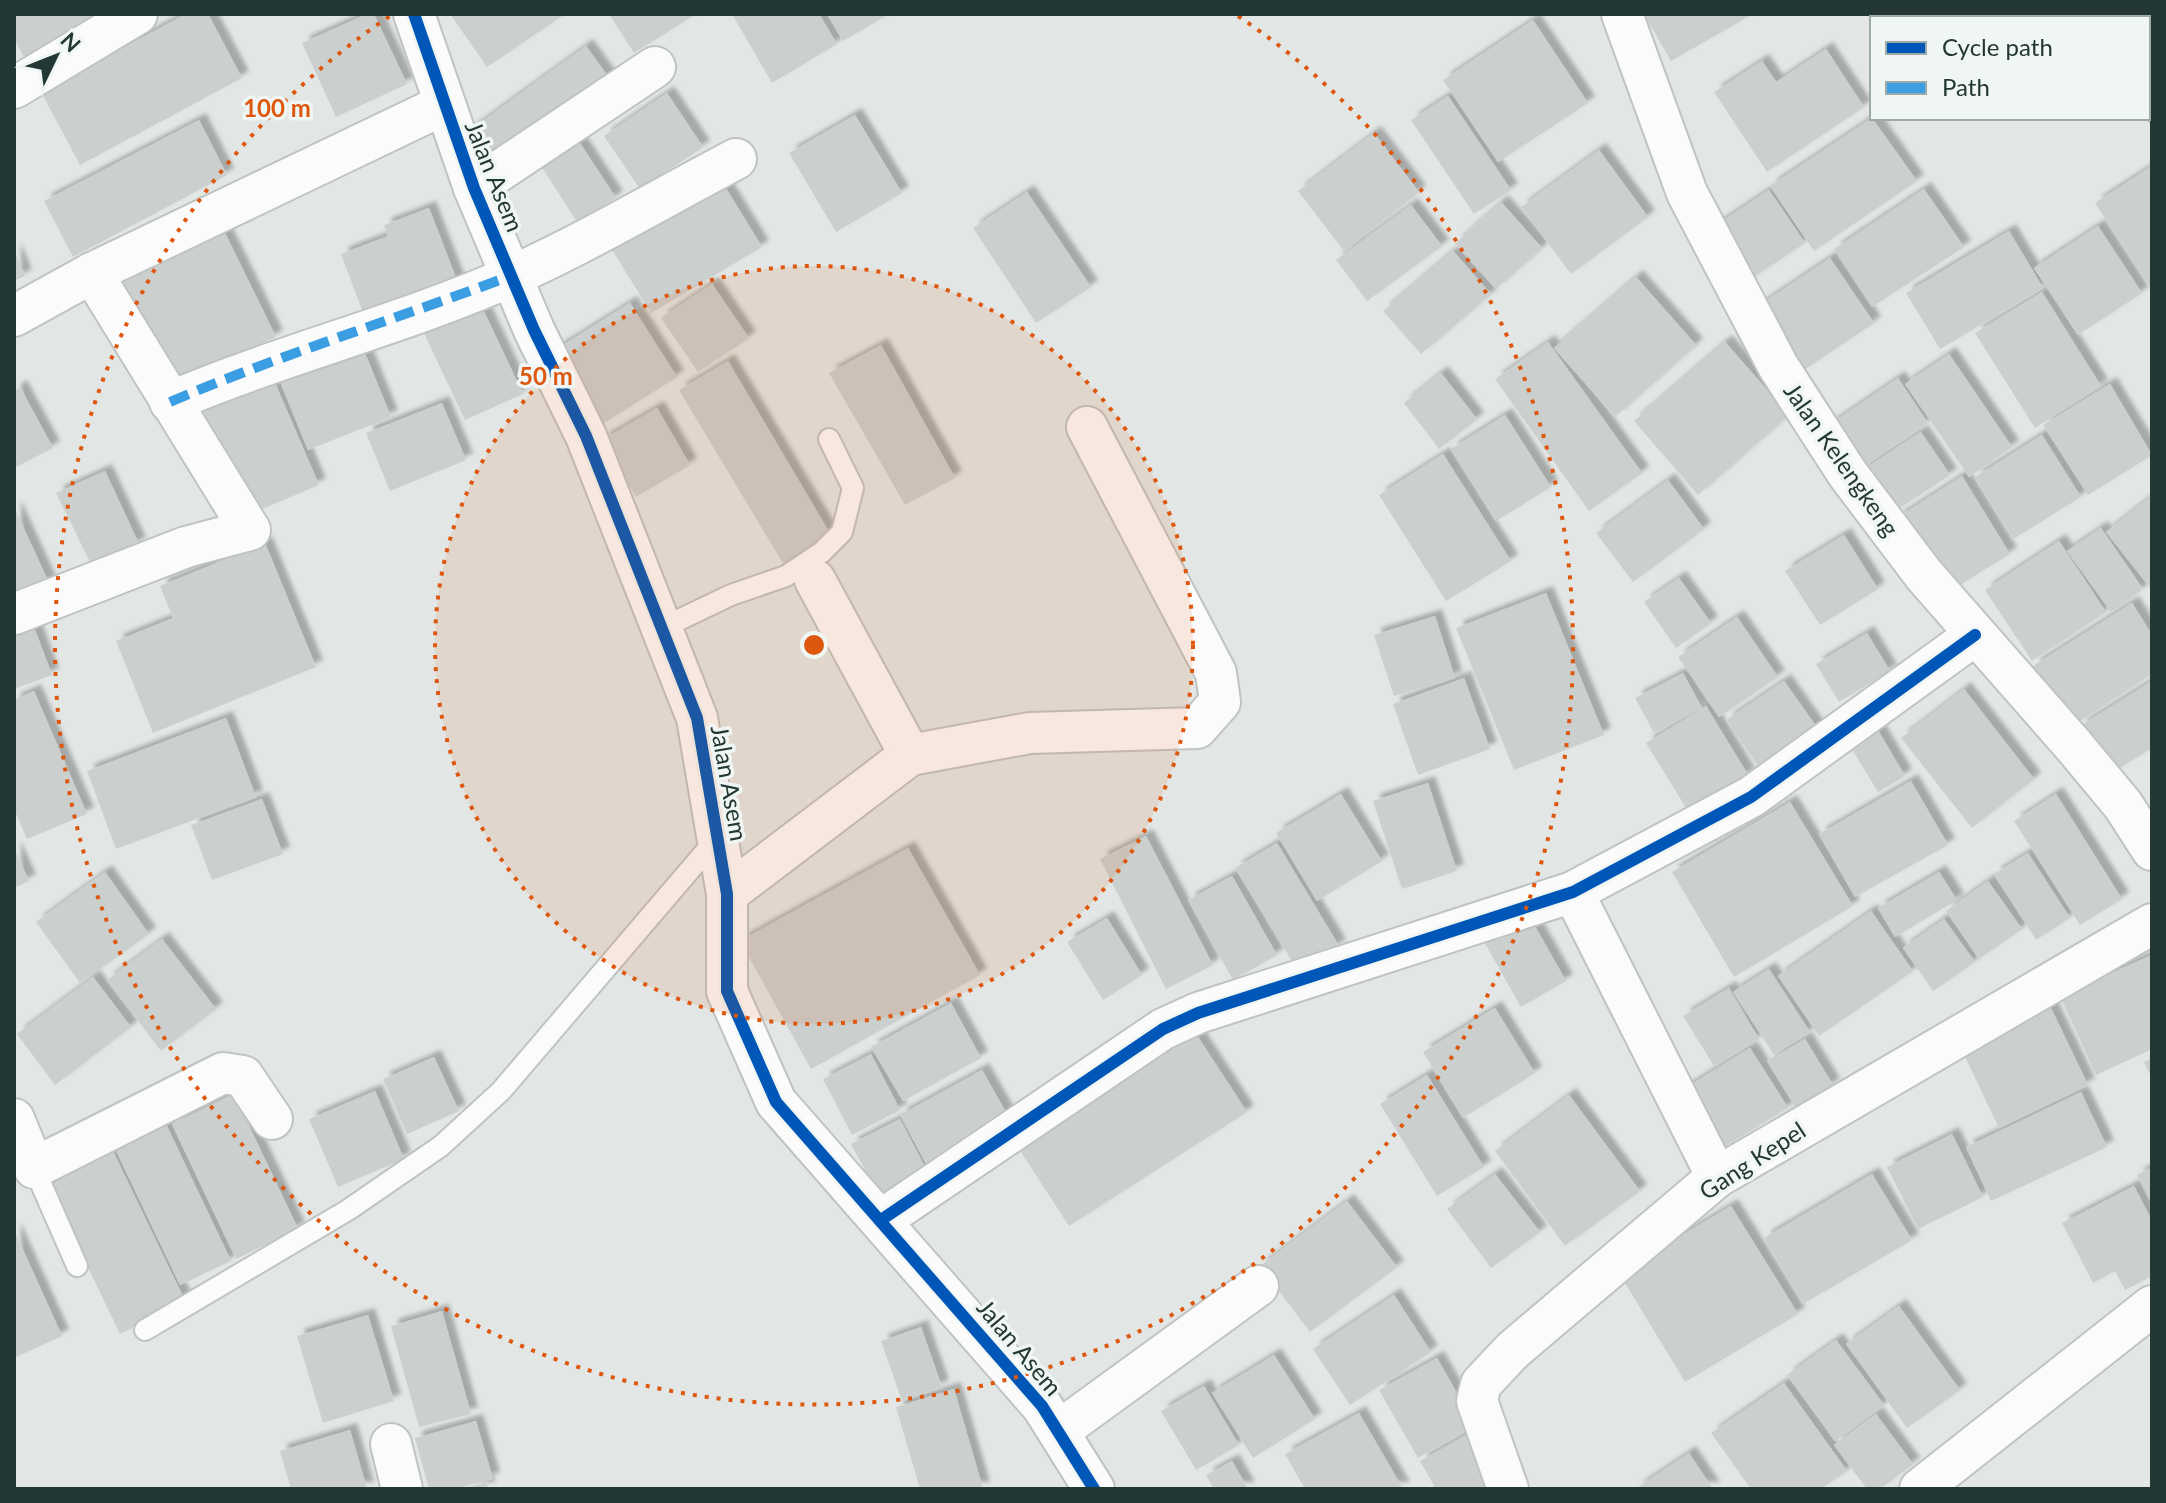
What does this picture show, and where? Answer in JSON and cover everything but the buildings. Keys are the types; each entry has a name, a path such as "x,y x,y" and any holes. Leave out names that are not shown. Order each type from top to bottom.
{"street":[{"path":"14,88 137,14"},
{"name":"Jalan Asem","path":"414,14 474,188 534,330 586,436 697,718 718,837 726,912 727,991 776,1102 1060,1430 1094,1489"},
{"name":"Jalan Kelengkeng","path":"1622,14 1687,193 1778,366 1847,473 1975,635 2123,805 2152,850"},
{"path":"474,188 655,67"},
{"path":"14,316 92,273 443,105"},
{"path":"170,402 240,372 372,329 513,275 736,159"},
{"path":"14,614 186,547 250,530 92,273"},
{"path":"726,912 910,755 1030,733 1197,728 1220,702 1216,673 1087,427"},
{"path":"815,580 910,755"},
{"path":"881,1220 1163,1029 1198,1013 1573,892 1751,797 1975,635"},
{"path":"1573,892 1717,1177"},
{"name":"Gang Kepel","path":"1508,1489 1477,1401 1481,1384 1513,1350 1717,1177 2152,924"},
{"path":"14,1119 34,1168 223,1073 243,1076 272,1119"},
{"path":"1060,1430 1258,1286"},
{"path":"1920,1489 2152,1306"},
{"path":"391,1444 402,1489"}],"lane":[{"path":"662,628 731,595 786,576 822,552 842,532 853,488 829,439"},
{"path":"145,1330 348,1210 441,1146 501,1091 718,837"},
{"path":"34,1168 77,1266"}],"marked path":[{"path":"170,402 298,352 513,275"}],"cycle path":[{"path":"414,14 474,188 534,330 586,436 697,718 727,894 727,991 776,1102 1042,1406 1094,1489"},
{"path":"881,1220 1163,1029 1198,1013 1573,892 1751,797 1975,635"}]}
